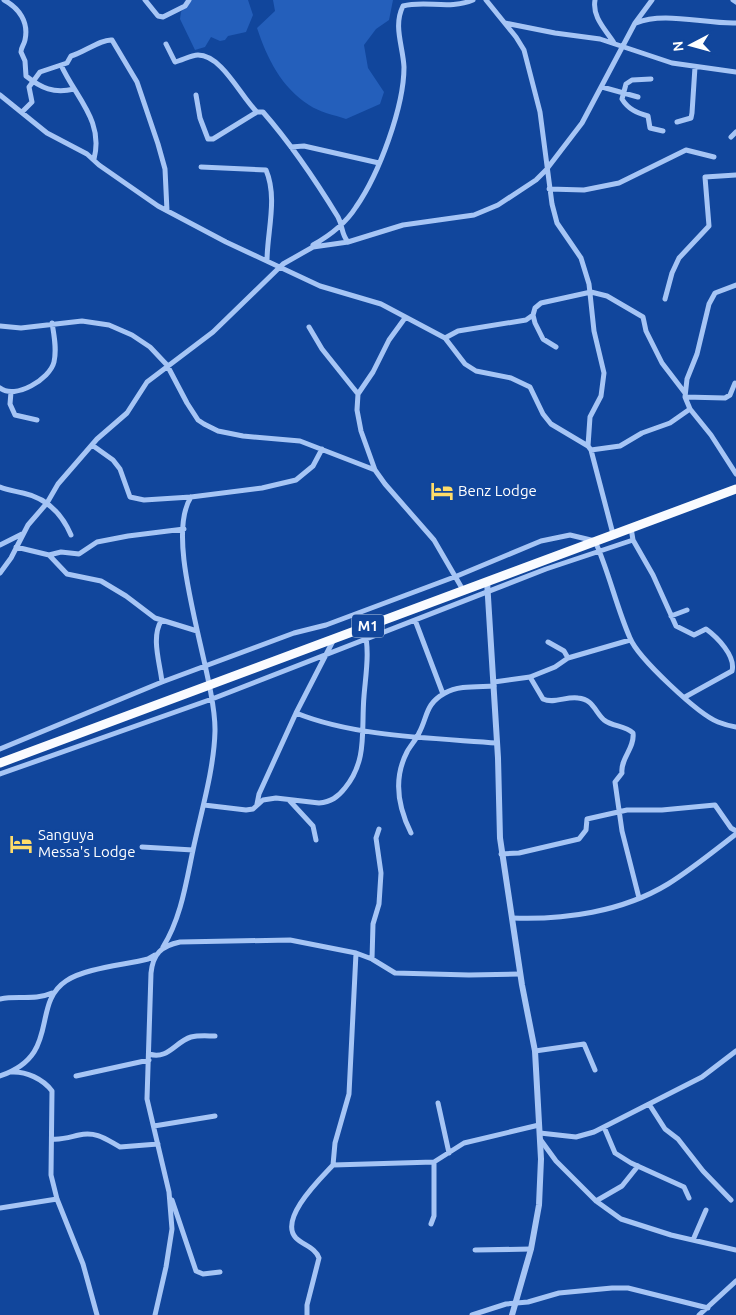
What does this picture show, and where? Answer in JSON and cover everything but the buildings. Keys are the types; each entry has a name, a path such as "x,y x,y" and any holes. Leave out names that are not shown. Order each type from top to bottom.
{"highway":[{"name":"M1","path":"0,764 735,490"}],"street":[{"path":"4,0 12,5 24,18 25,39 21,52 25,61 26,76 32,81 56,92 74,89"},
{"path":"145,0 160,17 175,12 185,6 189,0"},
{"path":"0,573 23,534 47,503 63,477 92,445 127,413 147,382 213,332 279,268 341,224 356,208 379,163 392,130 402,85 404,67 398,28 403,6 400,0"},
{"path":"403,6 415,3 460,5 473,0"},
{"path":"486,0 520,43 532,77 540,112 546,170 557,223 580,258 591,292 594,331 604,379 601,396 590,417 590,448 613,534"},
{"path":"595,0 593,8 614,43"},
{"path":"306,249 348,242 403,225 480,213 511,197 546,170 582,123 635,23 652,0"},
{"path":"635,23 647,18 736,24"},
{"path":"505,23 555,33 600,38 672,63 736,72"},
{"path":"22,112 32,102 28,92 32,81 40,72 67,63 71,56 87,51 105,41 112,40 136,82 158,144 165,169 167,211"},
{"path":"166,44 175,62 199,55 213,60 230,77 257,112"},
{"path":"61,65 92,117 97,138 94,159"},
{"path":"678,122 691,118 695,67"},
{"path":"652,79 632,80 626,84 622,99 626,105 638,113 648,116 650,128 663,131"},
{"path":"602,87 638,97"},
{"path":"0,95 47,133 94,159 104,169 167,211 279,268 320,286 381,304 445,338 465,364 476,371 511,378 530,387 543,414 551,424 590,448 620,446 642,433 670,423 690,409"},
{"path":"196,95 200,118 208,139 213,139 257,112 263,112 291,147 341,224 343,235 348,242"},
{"path":"731,137 736,132"},
{"path":"291,147 304,146 379,163"},
{"path":"549,189 584,190 619,183 686,150 714,157"},
{"path":"201,167 266,170 270,185 271,220 267,261"},
{"path":"665,299 679,258 709,226 705,177 736,175"},
{"path":"685,395 709,304 718,290 736,285"},
{"path":"556,347 540,335 533,315 535,308 541,303 591,292 608,296 643,317 646,331 660,358 685,395 690,409 715,441 736,474"},
{"path":"445,338 458,331 526,320 533,315"},
{"path":"405,318 389,340 358,394 357,410 361,431 375,470 434,540 457,576 463,590"},
{"path":"0,326 21,328 52,323 92,321 109,325 138,339 168,365 186,403 198,420 204,424 218,430 243,436 300,441 375,470"},
{"path":"0,388 11,392 31,385 52,367 55,352 52,323"},
{"path":"309,327 322,348 342,371 347,382 358,394"},
{"path":"685,395 725,398 730,395 735,384"},
{"path":"11,392 10,404 15,415 37,420"},
{"path":"92,445 113,460 120,469 130,497 144,500 191,497 256,489 296,480 312,466 322,449"},
{"path":"0,487 24,493 47,503 57,512 72,535"},
{"path":"0,998 12,996 29,999 52,993 65,981 77,976 148,959 156,955 163,947 183,899 204,805 215,731 211,685 186,578 184,529 186,508 191,497"},
{"path":"631,528 633,540 653,575 676,626 694,635 706,630 719,639 733,660 734,667 732,671 685,696"},
{"path":"16,547 48,555 61,552 79,554 88,550 97,542 184,529"},
{"path":"0,545 23,534"},
{"path":"0,749 162,682 206,668 294,633 326,625 457,576 540,542 570,535 594,541 600,552 630,640 665,680 717,722 736,727"},
{"path":"0,774 212,700 367,637 488,593 546,569 633,540"},
{"path":"48,555 67,574 101,581 161,620 197,631"},
{"path":"487,581 494,684 501,854 520,974 535,1051 540,1132 539,1205 531,1249 512,1315"},
{"path":"672,616 687,610"},
{"path":"161,620 158,626 156,641 162,682"},
{"path":"414,620 443,694"},
{"path":"204,805 246,810 253,809 257,804 270,798 327,802 341,794 357,770 363,748 367,637 364,627"},
{"path":"257,804 258,794 296,713 334,639"},
{"path":"411,833 400,804 399,776 407,751 418,736 424,715 443,694 451,690 530,678 555,667 568,658 630,640"},
{"path":"548,642 564,650 568,658"},
{"path":"530,678 543,699 550,701 577,697 583,699 591,703 606,722 626,728 633,733 632,744 621,768 622,774 615,782 619,811 639,898"},
{"path":"296,713 325,723 364,730 497,743"},
{"path":"288,800 313,826 316,840"},
{"path":"501,854 519,853 579,839 586,830 587,819 619,811 715,805 736,833 667,884 639,898 564,918 512,918"},
{"path":"372,959 373,924 379,904 381,873 376,838 379,829"},
{"path":"142,847 193,850"},
{"path":"163,947 180,942 290,940 356,953 372,959 394,973 520,974"},
{"path":"307,1315 307,1305 319,1258 316,1252 293,1234 293,1219 310,1189 333,1165 335,1143 349,1094 356,953"},
{"path":"156,955 151,973 147,1099 169,1192 196,1271 203,1274 220,1272"},
{"path":"0,1076 11,1072 36,1052 52,993"},
{"path":"76,1076 166,1054 190,1038 215,1036"},
{"path":"535,1051 584,1044 595,1070"},
{"path":"333,1165 434,1162 464,1143 540,1132 576,1137 594,1132 688,1082 702,1077 736,1051"},
{"path":"11,1072 26,1073 43,1082 52,1091 50,1167 57,1199 83,1264 97,1315"},
{"path":"438,1103 449,1153"},
{"path":"649,1104 665,1129 678,1139 703,1172 731,1200"},
{"path":"154,1126 215,1116"},
{"path":"604,1127 612,1151 684,1188 689,1198"},
{"path":"540,1132 556,1160 596,1201 621,1218 693,1240 736,1250"},
{"path":"52,1139 60,1140 82,1134 101,1136 114,1141 120,1147 158,1144"},
{"path":"432,1224 434,1216 434,1162"},
{"path":"596,1201 622,1186 638,1166"},
{"path":"155,1315 171,1238 169,1192"},
{"path":"0,1208 57,1199"},
{"path":"693,1240 706,1210"},
{"path":"475,1250 531,1249"},
{"path":"699,1315 736,1281"},
{"path":"472,1315 516,1302 528,1302 581,1289 628,1288 708,1308"}],"shaded area":[{"path":"191,0 248,0 253,15 246,32 228,36 225,40 220,41 211,37 205,47 195,50 180,19 181,12"},
{"path":"273,0 393,0 389,20 376,29 364,45 368,68 384,92 380,104 346,119 313,107 290,90 270,61 257,28 275,11"}],"place":[{"name":"Benz Lodge","path":"442,491"},
{"name":"Sanguya Messa's Lodge","path":"21,844"}]}
